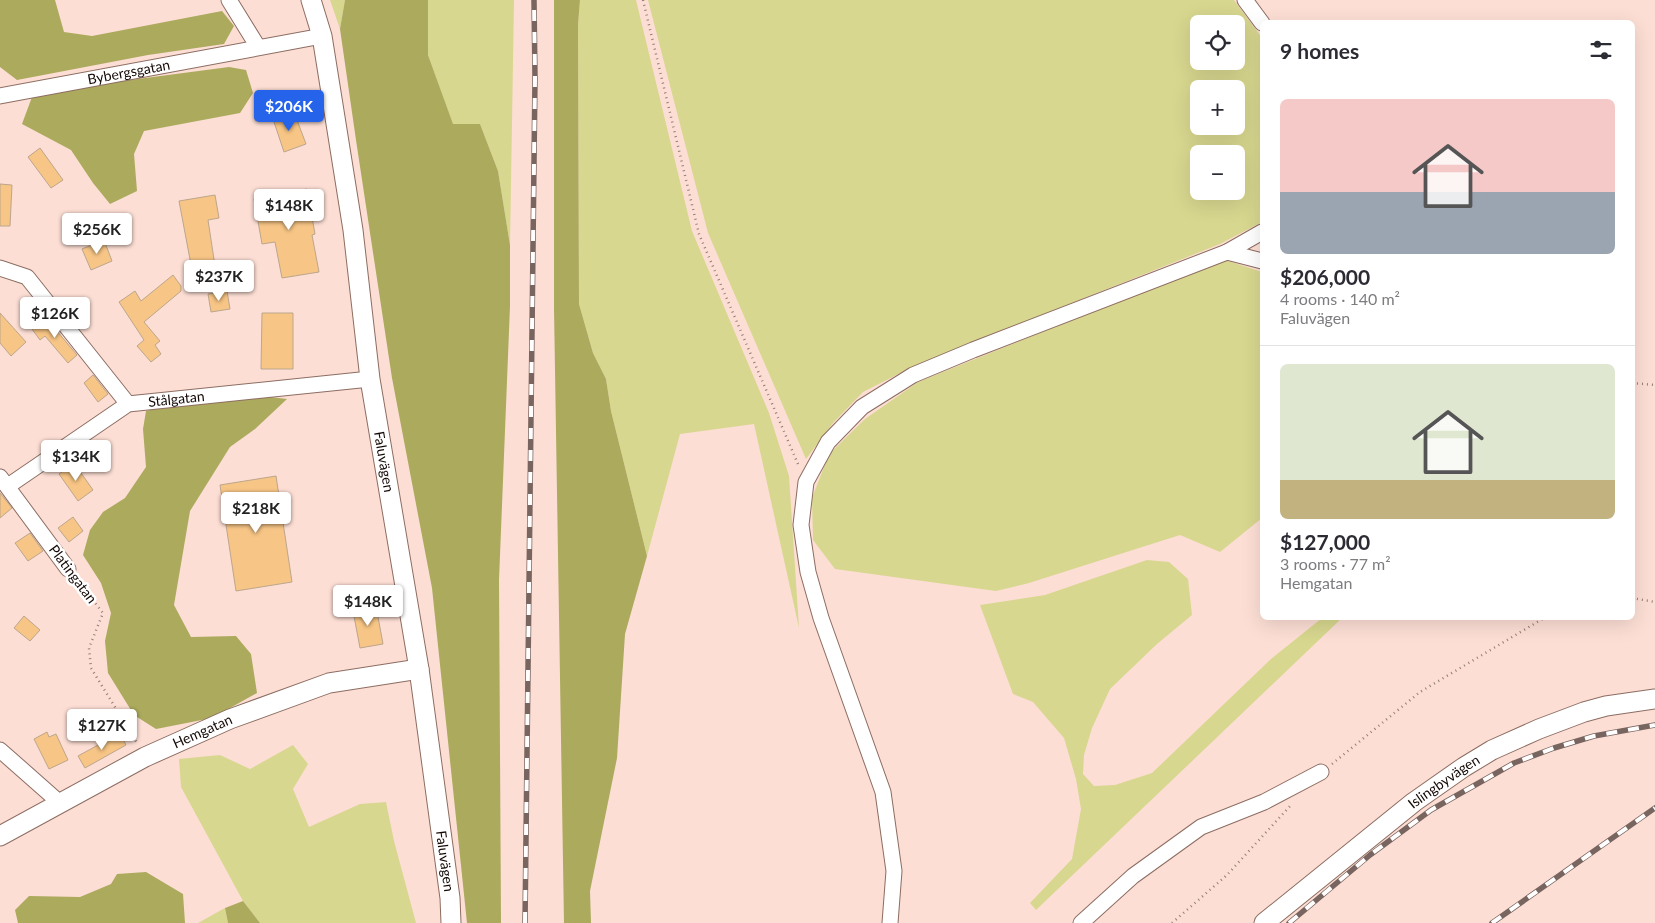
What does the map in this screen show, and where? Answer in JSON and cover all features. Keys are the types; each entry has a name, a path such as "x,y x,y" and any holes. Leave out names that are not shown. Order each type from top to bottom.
{"street":[{"path":"229,0 258,47 322,36"},
{"name":"Faluvägen","path":"311,0 322,36 353,230 370,379 419,669 450,898 451,923"},
{"path":"1245,0 1260,20"},
{"name":"Bybergsgatan","path":"0,96 258,47"},
{"path":"890,923 894,871 884,792 821,618 808,572 801,525 806,482 828,442 862,407 913,375 991,342 1226,252 1260,233"},
{"path":"1226,252 1260,260"},
{"path":"0,268 27,276 128,404"},
{"name":"Stålgatan","path":"4,482 128,404 370,379"},
{"name":"Platingatan","path":"4,482 68,569"},
{"name":"Hemgatan","path":"0,836 145,757 230,719 329,683 419,669"},
{"name":"Islingbyvägen","path":"1264,923 1414,802 1478,758 1530,733 1584,712 1606,706 1655,699"},
{"path":"0,750 60,803"},
{"path":"1081,923 1133,876 1201,827 1264,802 1321,772"}],"path":[{"path":"643,0 699,234 806,482"},
{"path":"1635,384 1655,385"},
{"name":"Platingatan","path":"68,569 102,613 89,648 91,668 145,757"},
{"path":"1635,599 1655,602"},
{"path":"1321,772 1420,692 1541,620"},
{"path":"1172,923 1227,875 1294,802"}],"shaded area":[{"path":"0,0 55,0 64,32 92,36 222,11 234,26 224,44 148,55 17,80 0,67"},
{"path":"330,0 345,0 340,29"},
{"path":"345,0 428,0 428,55 453,124 480,124 498,171 510,245 510,306 499,580 501,923 467,923 432,588 392,378 356,140 340,29"},
{"path":"428,0 514,0 510,245 498,171 480,124 453,125 428,55"},
{"path":"554,0 580,0 578,25 579,304 593,353 606,379 611,411 647,556 625,634 617,758 590,891 591,923 564,923 554,308"},
{"path":"580,0 636,0 692,231 769,413 789,476 799,628 754,424 680,434 647,556 611,411 606,379 593,353 579,304 578,25"},
{"path":"648,0 1234,0 1260,35 1260,223 1220,244 916,365 863,392 833,423 806,459 708,233"},
{"path":"229,67 246,70 253,93 240,113 144,131 134,154 137,191 110,204 71,150 22,124 32,97 92,85"},
{"path":"1225,260 1260,271 1260,520 1220,552 1180,535 1029,583 996,591 835,569 813,540 812,498 829,454 865,419 918,382"},
{"path":"262,396 287,399 255,429 230,447 190,511 174,605 191,637 236,636 251,654 257,693 212,718 156,729 134,715 108,673 105,641 111,613 101,583 83,555 90,530 103,512 125,498 146,467 143,429 146,411 172,405"},
{"path":"1147,560 1169,562 1188,579 1192,615 1157,644 1110,689 1092,728 1084,755 1083,774 1094,786 1115,785 1152,773 1271,659 1320,620 1340,620 1036,910 1030,903 1072,859 1081,809 1076,779 1064,738 1033,702 1013,694 980,605 1045,595"},
{"path":"293,745 308,764 293,789 309,827 360,804 386,802 394,841 416,923 260,923 243,901 181,787 179,759 220,755 250,769"},
{"path":"146,872 183,894 185,923 18,923 15,910 29,896 80,897 111,884 117,874"},
{"path":"243,901 260,923 228,923 225,908"},
{"path":"225,908 228,923 198,923"}],"building":[{"path":"294,112 306,144 284,152 273,119"},
{"path":"40,148 63,180 51,188 28,157"},
{"path":"0,184 12,185 10,226 0,226"},
{"path":"307,189 315,234 312,235 319,272 282,278 275,242 262,244 254,199"},
{"path":"215,195 219,218 208,220 215,266 192,270 179,201"},
{"path":"104,240 112,261 91,270 82,249"},
{"path":"173,275 181,286 181,291 144,322 160,341 155,345 161,354 151,362 137,346 144,340 119,302 135,291 141,301"},
{"path":"227,291 230,309 211,312 208,294"},
{"path":"0,313 26,342 11,356 0,343"},
{"path":"262,313 293,313 293,369 261,369"},
{"path":"46,318 77,355 68,363 45,336 40,340 32,329"},
{"path":"93,375 108,394 98,402 84,383"},
{"path":"74,463 93,490 78,501 59,474"},
{"path":"276,476 292,582 236,591 220,485"},
{"path":"0,493 12,508 0,518"},
{"path":"73,517 83,531 69,542 58,528"},
{"path":"30,533 43,551 28,561 15,543"},
{"path":"376,606 383,644 360,648 353,611"},
{"path":"24,616 40,630 30,641 14,628"},
{"path":"47,732 49,737 56,734 68,760 49,769 34,739"},
{"path":"120,733 126,745 85,768 78,756"}],"railway":[{"path":"525,923 535,78 534,0"},
{"path":"1289,923 1370,855 1431,810 1514,763 1594,736 1655,725"},
{"path":"1492,923 1655,808"}]}
